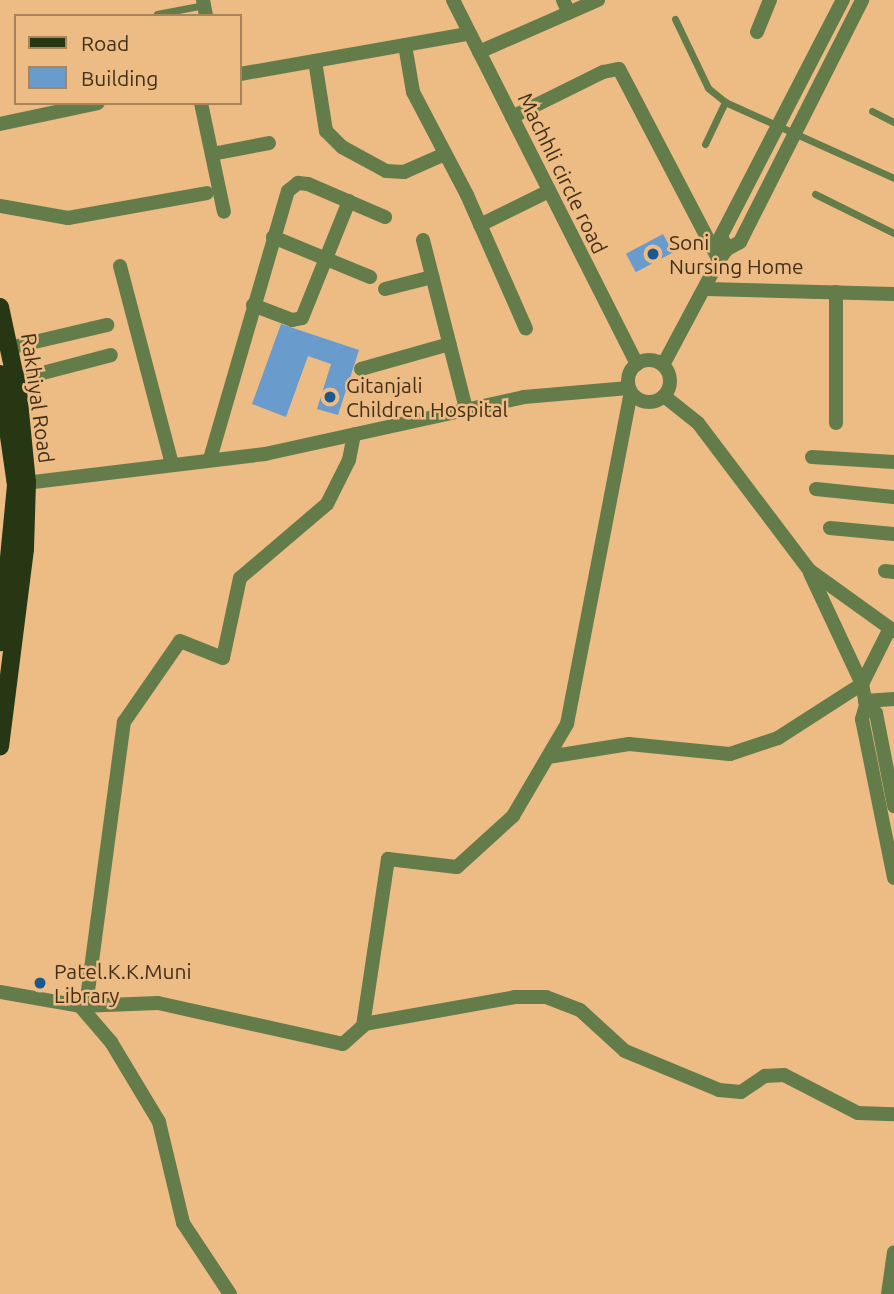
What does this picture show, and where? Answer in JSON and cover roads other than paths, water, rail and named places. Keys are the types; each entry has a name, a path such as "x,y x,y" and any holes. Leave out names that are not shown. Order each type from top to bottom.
{"main road":[{"name":"Rakhiyal Road","path":"0,307 9,348 8,377 21,483 24,549 0,746"},
{"path":"0,656 21,483"}],"street":[{"name":"Machhli circle road","path":"453,0 637,364"},
{"path":"479,52 566,6 598,0"},
{"path":"757,32 770,0"},
{"path":"723,255 721,236 776,122 843,0"},
{"path":"663,365 723,255 740,242 794,130 862,0"},
{"path":"242,74 468,34"},
{"path":"405,45 413,92 480,225 526,329"},
{"path":"315,61 326,131 342,147 386,172 404,172 445,154"},
{"path":"512,117 603,72 619,69 723,255"},
{"path":"0,124 89,105"},
{"path":"201,105 224,212"},
{"path":"212,154 269,143"},
{"path":"210,459 288,191 298,183 385,216"},
{"path":"480,225 549,191"},
{"path":"0,206 68,218 207,193"},
{"path":"253,305 299,321 348,201"},
{"path":"273,237 370,277"},
{"path":"423,240 466,409"},
{"path":"120,266 172,464"},
{"path":"385,289 432,277"},
{"path":"706,289 894,294"},
{"path":"836,292 836,423"},
{"path":"9,348 107,325"},
{"path":"361,369 450,344"},
{"path":"8,377 111,355"},
{"path":"21,483 265,454 524,397 630,390 647,402 664,397 671,383 663,365 649,360 637,364 628,377 630,390 567,724 513,816 457,867 388,859 363,1024"},
{"path":"664,397 698,424 809,570 862,684 866,703 862,719 894,878"},
{"path":"230,1294 183,1223 159,1122 111,1042 83,1006 124,722 180,641 223,658 240,578 327,504 349,460 354,435"},
{"path":"812,457 894,462"},
{"path":"816,489 894,497"},
{"path":"830,528 894,534"},
{"path":"548,757 629,744 730,754 778,738 862,684 892,630 809,570"},
{"path":"866,703 894,699"},
{"path":"866,703 876,713 891,774 894,806"},
{"path":"0,992 83,1006 158,1003 343,1044 363,1024 515,997 547,997 580,1010 625,1051 719,1090 741,1092 765,1076 784,1075 858,1113 894,1114"},
{"path":"888,1294 894,1252"}],"lane":[{"path":"157,14 204,7"},
{"path":"675,19 708,88 725,102 794,130 894,178"},
{"path":"705,144 725,102"},
{"path":"872,111 894,122"},
{"path":"815,194 894,233"}],"place":[{"name":"Soni Nursing Home","path":"653,254"},
{"name":"Gitanjali Children Hospital","path":"330,397"},
{"name":"Patel.K.K.Muni Library","path":"40,983"}]}
